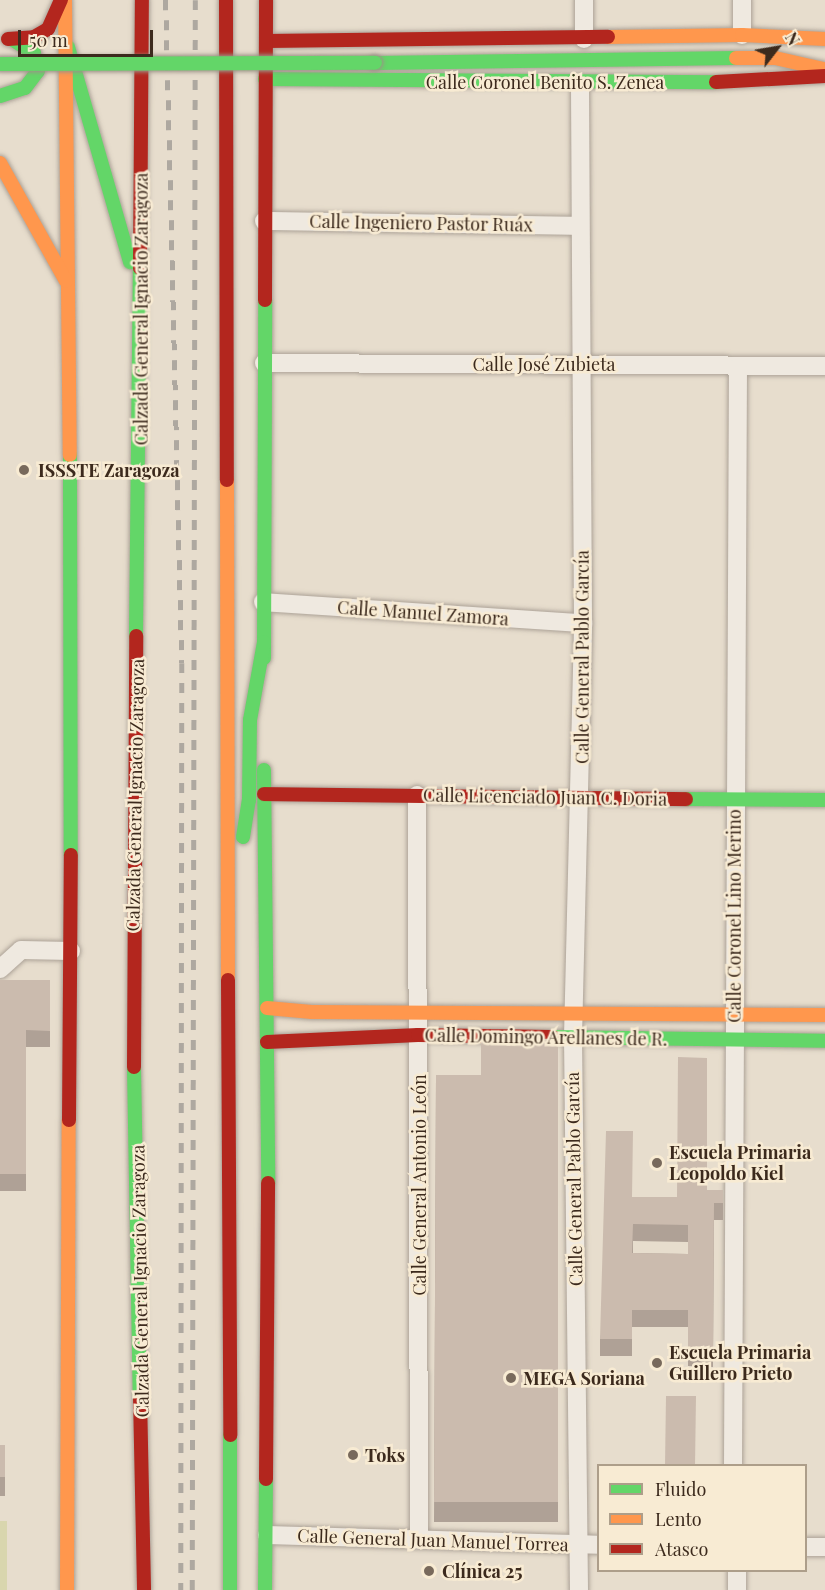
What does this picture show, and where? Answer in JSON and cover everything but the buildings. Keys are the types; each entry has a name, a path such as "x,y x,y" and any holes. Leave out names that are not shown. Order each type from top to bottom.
{"main road":[{"path":"6,39 34,36 48,29 63,0"},
{"path":"63,0 68,47 69,297 70,951 67,1590"},
{"name":"Calzada General Ignacio Zaragoza","path":"142,0 142,311 133,991 144,1590"},
{"path":"226,0 230,1590"},
{"path":"265,1590 267,1535 267,1008 263,602 266,0"},
{"path":"266,41 584,39 742,35 825,39"},
{"path":"0,96 25,88 38,71 34,53 6,39"},
{"path":"335,40 330,44 324,60 336,80"},
{"name":"Calle Coronel Benito S. Zenea","path":"775,58 825,44"},
{"path":"68,47 115,203 142,311"},
{"name":"Calle Coronel Benito S. Zenea","path":"0,64 375,63 775,58 825,69"},
{"name":"Calle Coronel Benito S. Zenea","path":"265,79 580,83 774,81 825,76"},
{"path":"0,163 61,266 69,297"},
{"path":"227,945 249,801 250,720 264,642"},
{"name":"Calle Licenciado Juan C. Doria","path":"264,794 417,795 580,800 825,801"},
{"name":"Calle Domingo Arellanes de R.","path":"267,1008 312,1012 735,1012 825,1015"},
{"path":"312,1012 315,1038"},
{"name":"Calle Domingo Arellanes de R.","path":"267,1042 418,1035 825,1041"}],"street":[{"path":"584,0 584,39"},
{"path":"742,0 742,35"},
{"name":"Calle General Pablo García","path":"579,1590 573,1037 583,623 578,226 580,83"},
{"name":"Calle Ingeniero Pastor Ruáx","path":"264,221 578,226"},
{"name":"Calle José Zubieta","path":"264,363 825,366"},
{"name":"Calle Coronel Lino Merino","path":"733,1464 734,799 738,367"},
{"name":"Calle Manuel Zamora","path":"263,602 583,623"},
{"name":"Calle General Antonio León","path":"417,795 419,1538"},
{"path":"0,969 21,950 70,951"},
{"name":"Calle General Juan Manuel Torrea","path":"267,1535 597,1545"},
{"path":"807,1547 825,1547"},
{"path":"737,1572 737,1590"}],"shaded area":[{"path":"0,1521 7,1521 7,1590 0,1590"}],"railway":[{"path":"166,0 182,663 181,1590"},
{"path":"192,1590 195,0"}],"traffic: fast":[{"path":"0,96 25,88 38,71 34,53 12,39"},
{"path":"68,47 130,262"},
{"path":"375,63 736,58"},
{"path":"0,64 375,63"},
{"path":"265,79 716,82"},
{"path":"136,636 140,268"},
{"path":"264,658 265,300"},
{"path":"70,455 71,855"},
{"path":"243,837 249,800 250,720 264,642"},
{"path":"264,770 268,1183"},
{"path":"686,799 825,800"},
{"path":"553,1037 825,1041"},
{"path":"134,1067 140,1397"},
{"path":"230,1435 230,1590"},
{"path":"265,1590 266,1479"}],"traffic: slow":[{"path":"65,0 70,455"},
{"path":"608,37 742,35 825,39"},
{"path":"736,58 775,58 824,69"},
{"path":"0,163 66,281"},
{"path":"227,480 228,980"},
{"path":"267,1008 312,1012 825,1015"},
{"path":"67,1590 69,1120"}],"traffic: jam":[{"path":"8,39 34,37 48,29 61,0"},
{"path":"140,268 142,0"},
{"path":"226,0 227,480"},
{"path":"265,300 266,0"},
{"path":"266,41 608,37"},
{"path":"716,82 825,76"},
{"path":"134,1067 136,636"},
{"path":"264,794 686,799"},
{"path":"69,1120 71,855"},
{"path":"228,980 230,1435"},
{"path":"267,1042 418,1035 553,1037"},
{"path":"266,1479 268,1183"},
{"path":"140,1397 144,1590"}],"place":[{"name":"ISSSTE Zaragoza","path":"24,470"},
{"name":"Escuela Primaria Leopoldo Kiel","path":"657,1163"},
{"name":"Escuela Primaria Guillero Prieto","path":"657,1363"},
{"name":"MEGA Soriana","path":"511,1378"},
{"name":"Toks","path":"353,1455"},
{"name":"Clínica 25","path":"429,1571"}]}
